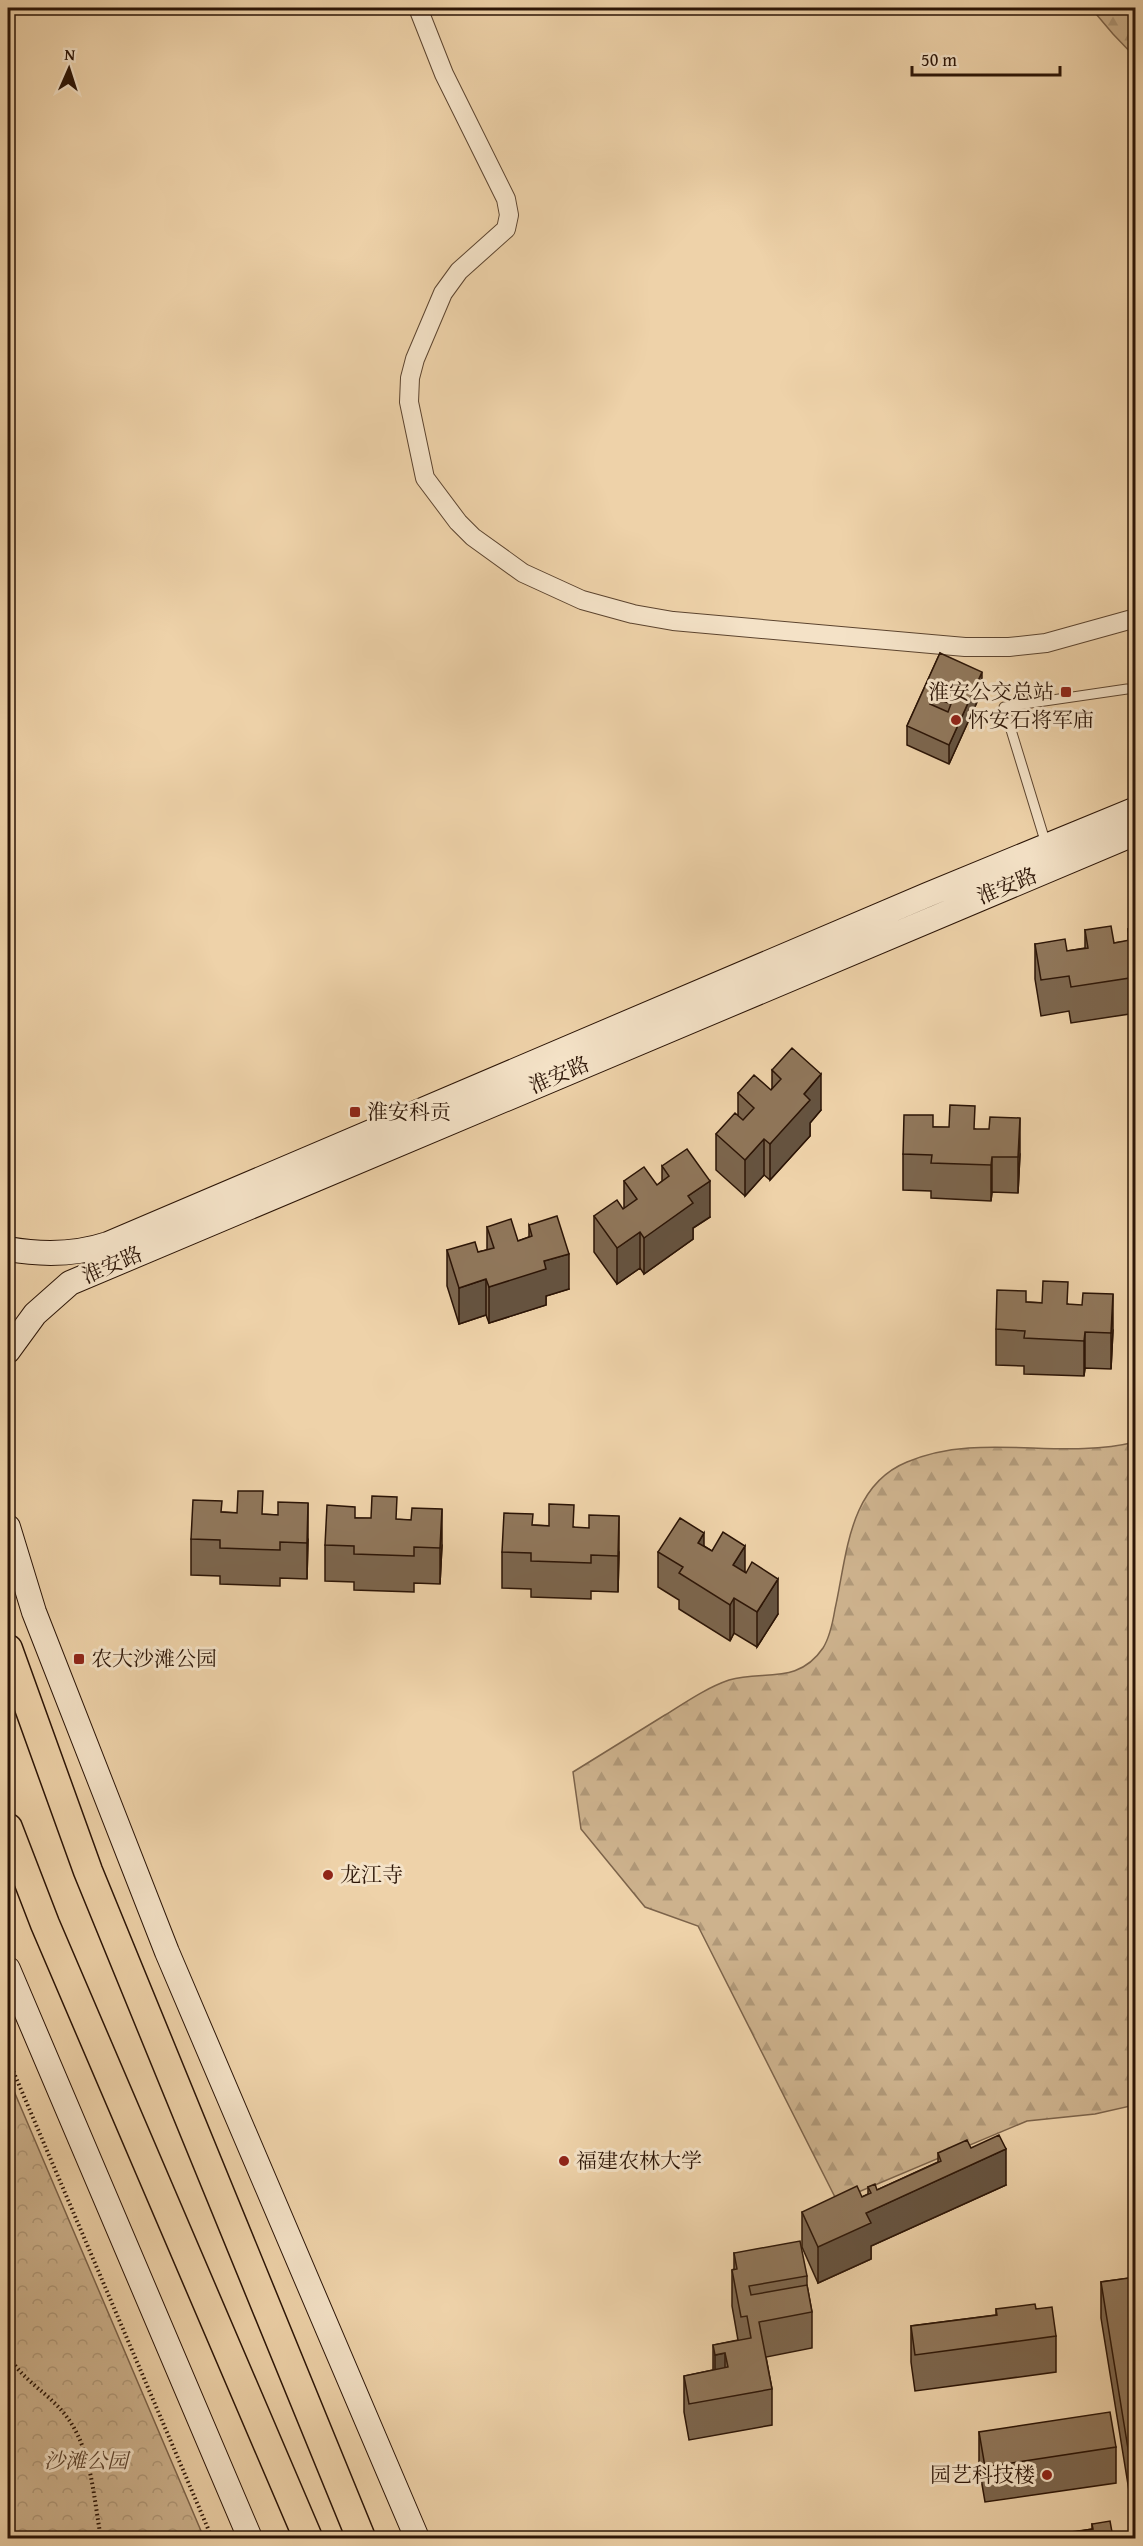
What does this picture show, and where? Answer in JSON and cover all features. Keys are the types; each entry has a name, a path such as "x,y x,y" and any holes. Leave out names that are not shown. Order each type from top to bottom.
{"highway":[{"path":"8,1649 88,1871 361,2538"},
{"path":"8,1828 45,1924 308,2538"}],"main road":[{"name":"淮安路","path":"8,1249 30,1253 57,1253 85,1251 108,1244 1136,809"},
{"name":"淮安路","path":"8,1351 35,1314 69,1283 1136,833"},
{"path":"8,1527 34,1612 167,1952 417,2538"},
{"path":"8,1969 250,2538"}],"street":[{"path":"418,8 444,74 502,189 508,207 506,229 459,271 443,293 415,359 410,378 411,419 425,477 458,522 473,537 522,573 555,589 610,609 673,621 983,648 1046,643 1136,618"}],"lane":[{"path":"1046,846 1004,707 1127,688"}],"path":[{"path":"8,2060 212,2538"},
{"path":"8,2354 21,2373 47,2395 74,2428 91,2474 101,2538"}],"green space":[{"path":"1091,8 1135,8 1135,57 1113,34"},
{"path":"1135,1442 1135,2105 1095,2114 1027,2121 837,2201 698,1926 645,1907 581,1829 573,1772 712,1687 742,1677 792,1672 813,1660 823,1648 831,1629 853,1525 861,1505 887,1473 907,1462 934,1453 962,1448 1078,1449"},
{"name":"沙滩公园","path":"8,2077 204,2538 8,2538"}],"building":[{"path":"940,653 982,672 949,745 907,726","holes":["933,697 951,704 948,712 930,704"]},
{"path":"1111,926 1114,943 1130,940 1128,929 1136,928 1136,977 1071,987 1069,976 1041,980 1035,944 1065,939 1067,951 1088,948 1085,930"},
{"path":"792,1048 821,1074 804,1094 810,1100 770,1144 764,1139 745,1160 716,1134 735,1113 743,1120 754,1108 738,1093 754,1075 771,1090 781,1079 772,1070"},
{"path":"950,1105 975,1106 974,1129 989,1129 990,1117 1020,1118 1018,1157 992,1157 991,1165 931,1163 932,1155 903,1154 904,1115 933,1115 933,1127 949,1127"},
{"path":"687,1149 710,1181 688,1196 693,1203 644,1238 640,1232 617,1248 594,1216 617,1200 623,1209 637,1199 624,1181 644,1167 657,1185 669,1176 662,1166"},
{"path":"557,1216 569,1254 544,1261 546,1269 489,1287 486,1279 459,1288 447,1250 475,1242 478,1252 494,1248 487,1227 511,1219 518,1241 532,1236 529,1225"},
{"path":"1043,1281 1068,1282 1067,1304 1082,1305 1083,1293 1113,1294 1111,1333 1085,1332 1084,1341 1024,1338 1025,1331 996,1329 997,1290 1026,1291 1026,1302 1042,1303"},
{"path":"238,1491 263,1491 262,1514 278,1515 278,1502 308,1503 307,1543 280,1542 280,1550 220,1548 220,1540 191,1539 193,1500 222,1501 221,1512 237,1513"},
{"path":"372,1496 397,1497 396,1519 411,1520 412,1508 442,1509 440,1548 414,1547 414,1556 354,1554 354,1546 325,1545 327,1505 355,1507 355,1518 371,1518"},
{"path":"549,1504 574,1505 573,1527 589,1528 589,1515 619,1516 618,1556 591,1555 591,1563 531,1561 531,1553 502,1552 504,1513 533,1514 532,1525 549,1526"},
{"path":"680,1518 704,1533 698,1543 712,1551 723,1532 745,1546 733,1565 746,1573 752,1562 778,1579 757,1612 734,1598 730,1605 679,1573 683,1567 658,1552"},
{"path":"999,2135 1006,2149 866,2213 871,2223 818,2247 802,2212 857,2186 862,2197 871,2193 868,2187 875,2184 877,2190 941,2161 938,2153 967,2140 971,2148"},
{"path":"800,2241 807,2276 749,2286 751,2295 807,2285 812,2312 759,2322 772,2389 689,2404 684,2376 728,2367 725,2353 715,2355 713,2345 751,2338 747,2316 741,2317 732,2270 737,2269 734,2253"},
{"path":"1136,2277 1136,2328 1130,2329 1136,2366 1136,2498 1101,2282"},
{"path":"1035,2304 1036,2309 1052,2307 1056,2336 915,2355 911,2326 997,2315 996,2309"},
{"path":"1110,2412 1116,2447 985,2467 979,2432"},
{"path":"1110,2521 1112,2532 1104,2533 1105,2538 1041,2538 1040,2536 1093,2529 1092,2524"}],"place":[{"name":"淮安公交总站","path":"1066,692"},
{"name":"怀安石将军庙","path":"956,720"},
{"name":"淮安科贡","path":"355,1112"},
{"name":"农大沙滩公园","path":"79,1659"},
{"name":"龙江寺","path":"328,1875"},
{"name":"福建农林大学","path":"564,2161"},
{"name":"园艺科技楼","path":"1047,2475"}]}
